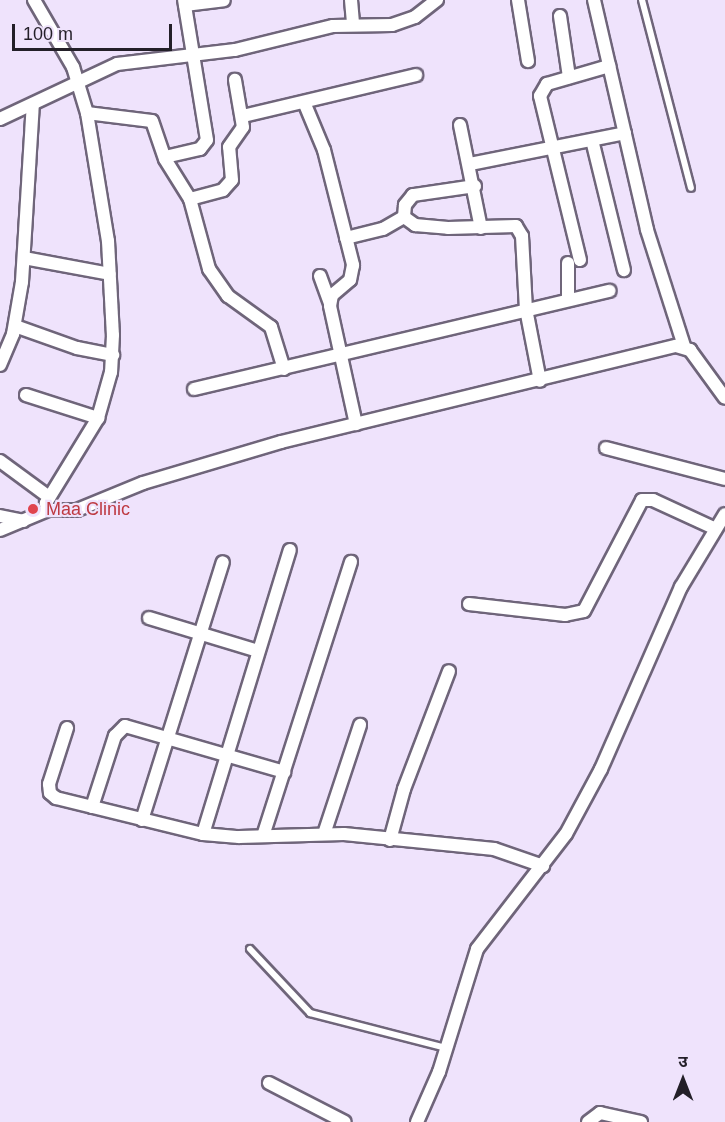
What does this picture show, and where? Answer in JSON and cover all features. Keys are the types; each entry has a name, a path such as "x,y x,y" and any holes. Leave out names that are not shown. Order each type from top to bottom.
{"street":[{"path":"34,0 79,81 87,113 104,205 110,274 113,355 98,418 49,497 48,510"},
{"path":"165,157 206,144 192,55 193,42 184,3 224,0"},
{"path":"351,0 353,25"},
{"path":"0,119 125,62 235,50 324,28 397,24 437,0"},
{"path":"518,0 528,61"},
{"path":"594,0 653,251 684,346 725,398"},
{"path":"560,16 569,77"},
{"path":"568,300 574,261 555,147 540,96 547,84 609,66"},
{"path":"243,116 416,75"},
{"path":"190,199 230,184 233,172 229,147 243,130 243,116 235,80"},
{"path":"304,102 324,150 353,272 348,282 332,295 330,303"},
{"path":"0,365 15,326 24,258 33,104"},
{"path":"87,113 149,119 156,127 165,157 190,199 208,269 228,296 271,327 284,369"},
{"path":"460,125 475,186 481,228"},
{"path":"470,164 625,133"},
{"path":"592,140 624,270"},
{"path":"404,217 405,205 413,195 475,186"},
{"path":"346,238 383,229 404,217"},
{"path":"404,217 415,225 481,228 514,225 520,230 526,309 540,381"},
{"path":"24,258 110,274"},
{"path":"320,276 330,303 356,424"},
{"path":"194,389 609,291"},
{"path":"15,326 77,348 113,355"},
{"path":"0,530 48,510 77,510 163,477 281,442 684,346"},
{"path":"26,395 98,418"},
{"path":"606,448 725,479"},
{"path":"0,461 49,497"},
{"path":"469,604 566,615 584,611 642,500 653,500 716,530"},
{"path":"417,1122 446,1048 467,971 487,932 528,885 566,834 601,769 668,613 725,514"},
{"path":"0,516 23,521"},
{"path":"203,834 290,550"},
{"path":"141,820 223,562"},
{"path":"263,836 351,562"},
{"path":"149,618 258,651"},
{"path":"390,840 404,789 449,671"},
{"path":"324,834 360,725"},
{"path":"92,807 120,729 130,727 284,772"},
{"path":"67,728 50,778 50,793 92,807 203,834 263,836 324,834 494,849 543,866"},
{"path":"269,1083 345,1122"},
{"path":"588,1122 600,1113 641,1122"}],"lane":[{"path":"642,0 692,188"},
{"path":"250,949 310,1013 446,1048"}],"place":[{"name":"Maa Clinic","path":"33,509"}]}
